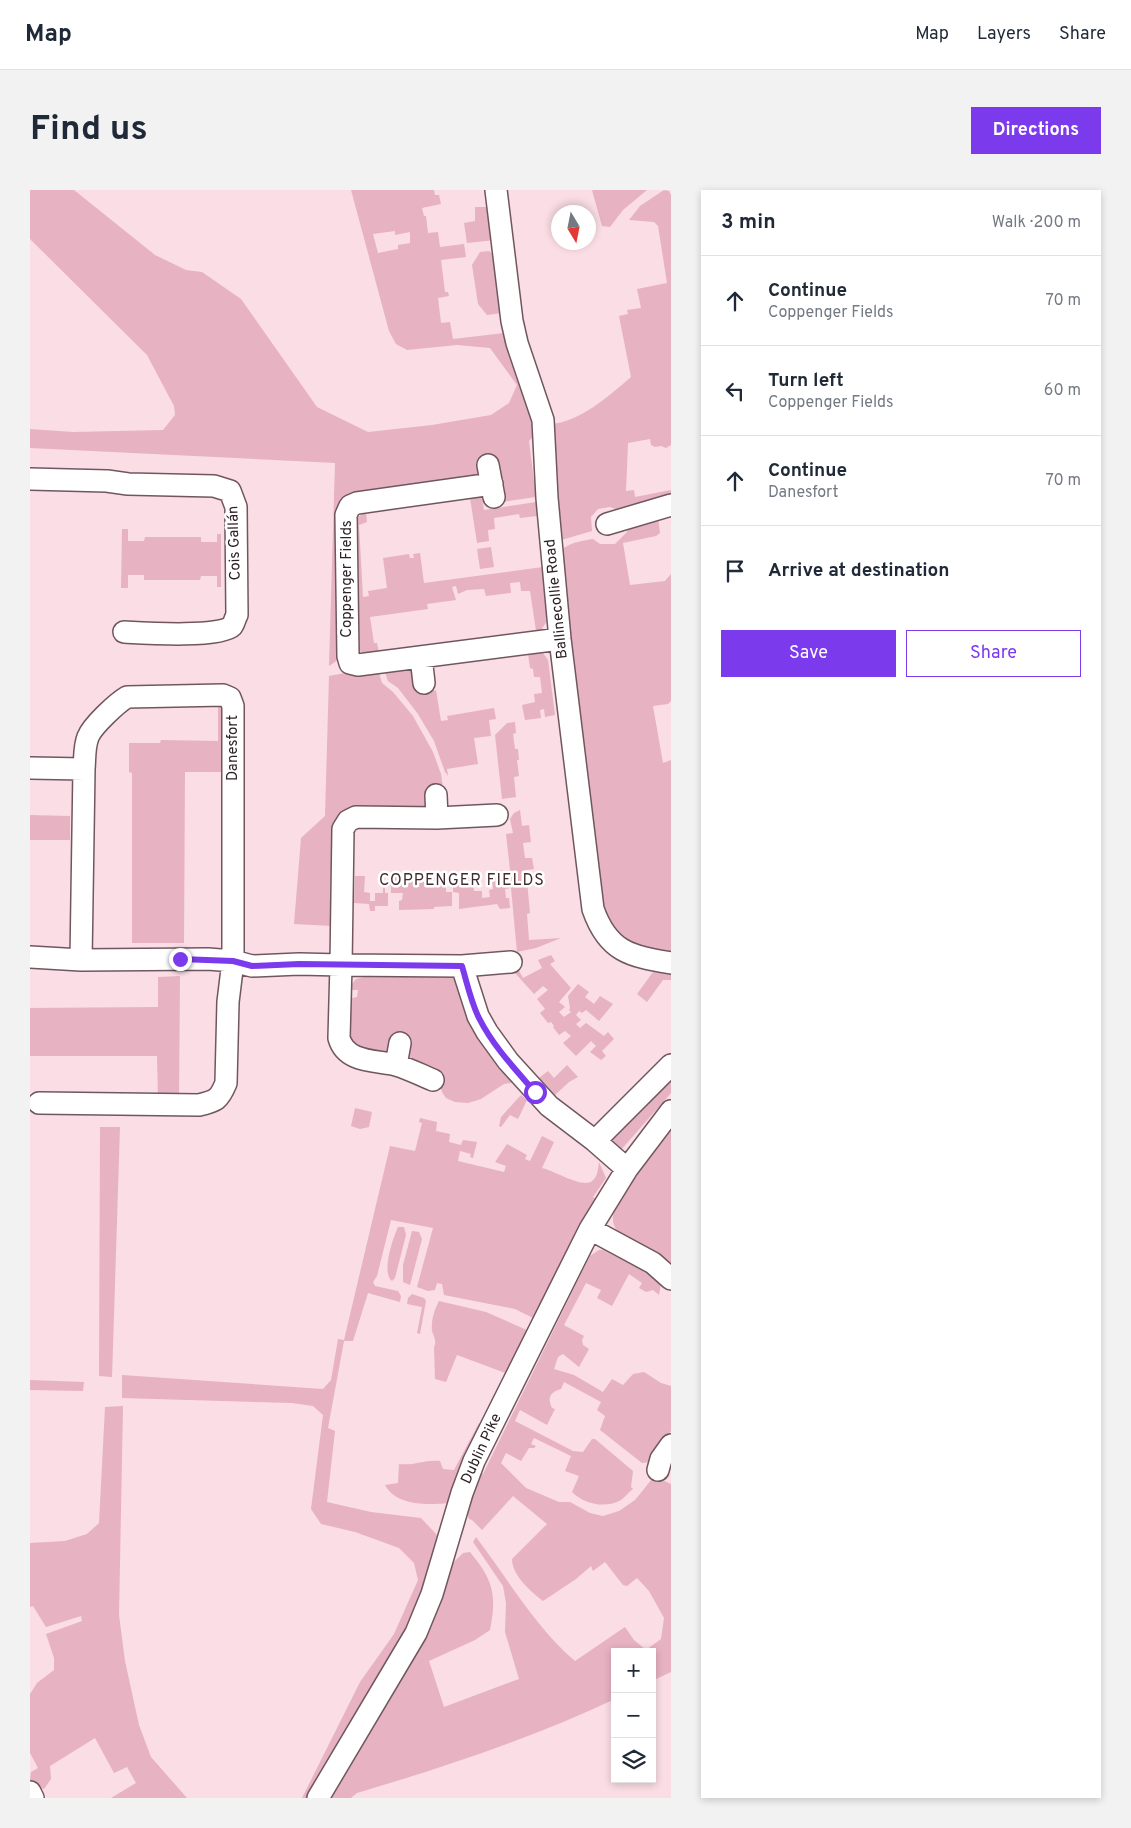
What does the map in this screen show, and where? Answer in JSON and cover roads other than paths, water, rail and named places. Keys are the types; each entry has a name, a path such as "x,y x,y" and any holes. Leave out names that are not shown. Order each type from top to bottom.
{"street":[{"name":"Ballinecollie Road","path":"496,190 512,320 517,342 543,420 548,508 560,639 593,909 597,922 618,948 638,958 671,963"},
{"name":"Cois Gallán","path":"30,479 214,486 230,491 236,507 237,615 232,626 224,630 206,633 124,632"},
{"name":"Coppenger Fields","path":"491,482 357,503 350,506 346,515 348,656 350,663 358,664 422,657 560,639"},
{"path":"607,524 671,505"},
{"path":"422,657 424,683"},
{"name":"Danesfort","path":"39,1103 199,1105 216,1101 222,1093 226,1083 228,1002 233,961 233,706 230,698 224,695 127,697 118,703 89,734 85,750 84,769 81,960"},
{"path":"30,768 84,769"},
{"path":"436,795 437,818"},
{"path":"433,1080 396,1065 356,1057 347,1053 341,1046 339,1038 344,829 348,821 356,817 437,818 497,815"},
{"path":"30,957 81,960 208,959 233,961 252,966 299,964 462,966 511,962"},
{"path":"462,966 478,1016 508,1061 549,1106 627,1169"},
{"path":"396,1065 400,1043"},
{"path":"595,1142 671,1065"},
{"name":"Dublin Pike","path":"318,1798 416,1633 432,1594 462,1493 474,1462 590,1229 627,1169 671,1111"},
{"path":"590,1229 653,1263 671,1279"},
{"path":"658,1470 661,1460 671,1445"},
{"path":"30,1792 33,1798"}],"district":[{"name":"COPPENGER FIELDS","path":"462,881"}]}
